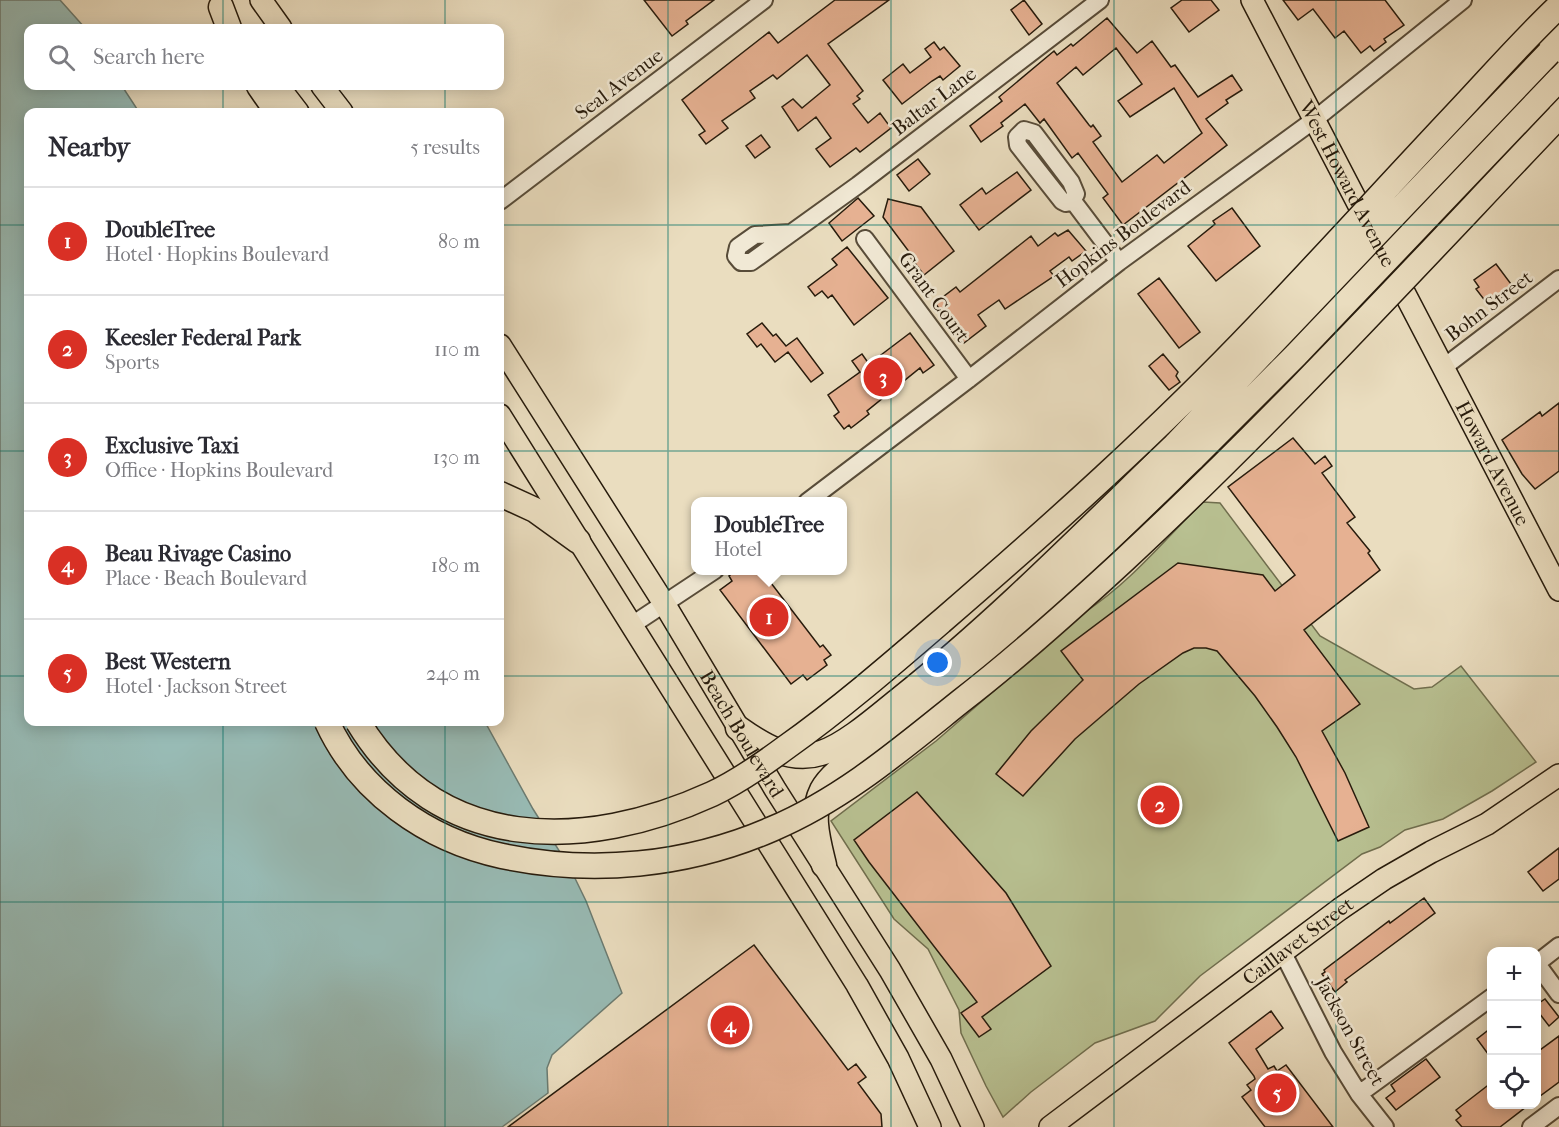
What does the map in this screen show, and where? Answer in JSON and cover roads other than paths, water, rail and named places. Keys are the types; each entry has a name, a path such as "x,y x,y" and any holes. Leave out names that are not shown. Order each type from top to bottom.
{"highway":[{"path":"361,726 387,762 421,792 457,812 506,828 532,831 570,831 642,821 716,792 757,768 804,735 911,648 1026,549 1150,436 1559,6"},
{"path":"824,865 817,836 815,811 822,790 832,777 882,739 1067,580 1559,44"},
{"path":"738,728 769,748 786,754 799,756 821,753 845,740 930,675 1070,548 1296,355 1559,79"},
{"path":"262,90 274,108"},
{"path":"329,726 341,748 356,768 386,800 401,812 447,838 491,854 516,859 592,866 620,866 673,859 743,841 807,813 872,771 1003,669 1149,537 1233,457 1559,116"},
{"path":"504,496 535,510 578,541"}],"main road":[{"path":"261,0 278,24"},
{"name":"West Howard Avenue","path":"1252,0 1444,367"},
{"path":"224,9 234,24"},
{"path":"281,90 295,108"},
{"path":"325,90 339,108"},
{"name":"Beach Boulevard","path":"504,351 665,605 738,728 926,1030 973,1127"},
{"name":"Howard Avenue","path":"1444,367 1559,590"},
{"name":"Beach Boulevard","path":"504,421 857,985 897,1058 930,1127"},
{"name":"Caillavet Street","path":"1050,1127 1384,879 1487,824 1559,775"}],"street":[{"name":"Seal Avenue","path":"504,198 764,0"},
{"name":"Baltar Lane","path":"791,233 858,185 1100,0"},
{"name":"Hopkins Boulevard","path":"812,497 969,380 1119,262 1314,120 1463,0"},
{"path":"1073,201 1119,262"},
{"name":"Grant Court","path":"865,239 969,380"},
{"name":"Bohn Street","path":"1444,367 1559,279"},
{"path":"632,625 708,575"},
{"path":"1541,961 1559,946"},
{"name":"Jackson Street","path":"1283,952 1334,1052 1359,1094 1385,1127"},
{"path":"1541,969 1559,994"},
{"path":"1359,1094 1487,1000"},
{"path":"1531,1127 1559,1106"}],"water":[{"path":"0,0 60,0 81,24 24,24 24,90 125,90 136,108 24,108 24,726 487,726 533,809 570,868 586,901 622,993 552,1055 547,1068 548,1093 502,1127 0,1127"}],"place":[{"name":"Exclusive Taxi","path":"883,377"},
{"name":"DoubleTree","path":"769,617"},
{"name":"Keesler Federal Park","path":"1160,805"},
{"name":"Beau Rivage Casino","path":"730,1025"},
{"name":"Best Western","path":"1277,1093"}]}
